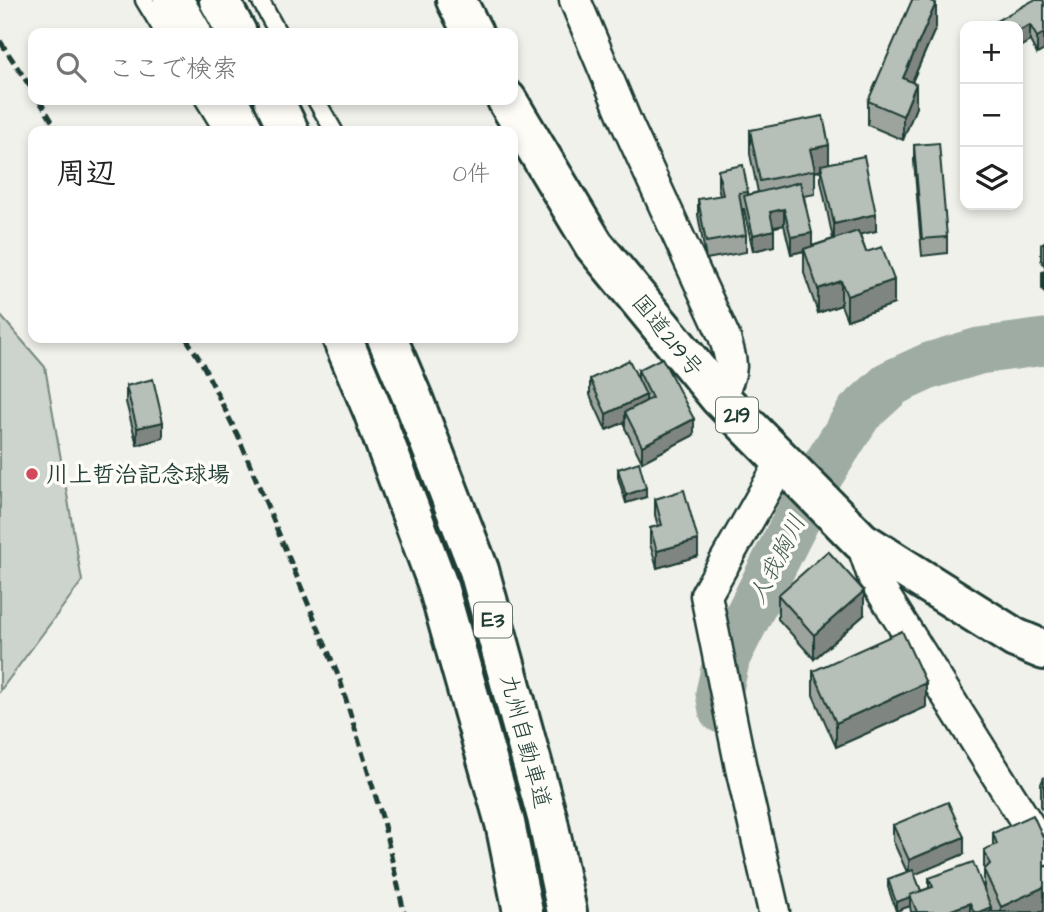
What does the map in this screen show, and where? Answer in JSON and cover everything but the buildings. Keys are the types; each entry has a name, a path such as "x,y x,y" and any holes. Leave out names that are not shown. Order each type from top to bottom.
{"highway":[{"path":"173,0 188,28"},
{"path":"219,0 234,28"},
{"path":"456,0 470,28"},
{"path":"231,105 241,126"},
{"path":"276,105 287,126"},
{"name":"国道219号","path":"510,105 594,244 719,397 860,541 1015,638 1044,650"},
{"name":"九州自動車道","path":"344,343 373,411 438,583 505,823 523,912"},
{"name":"九州自動車道","path":"389,343 479,570 547,817 568,912"}],"street":[{"path":"575,0 627,124 724,336 732,361 730,380 719,397"},
{"path":"774,912 706,595 782,461"},
{"path":"860,541 874,579 1044,850"}],"lane":[{"path":"144,0 161,28"},
{"path":"260,0 275,28"},
{"path":"207,105 220,126"},
{"path":"319,105 331,126"},
{"path":"337,343 373,411"},
{"path":"398,343 413,399"}],"shaded area":[{"name":"川上哲治記念球場","path":"0,315 45,367 82,581 0,691"}],"waterway":[{"name":"人我胸川","path":"722,710 719,693 727,657 815,483 859,413 892,383 929,366 979,351 1044,342"}],"railway":[{"path":"0,41 28,83"},
{"path":"42,105 55,126"},
{"path":"189,343 238,436 340,680 382,817 404,912"}],"place":[{"name":"川上哲治記念球場","path":"32,474"}]}
